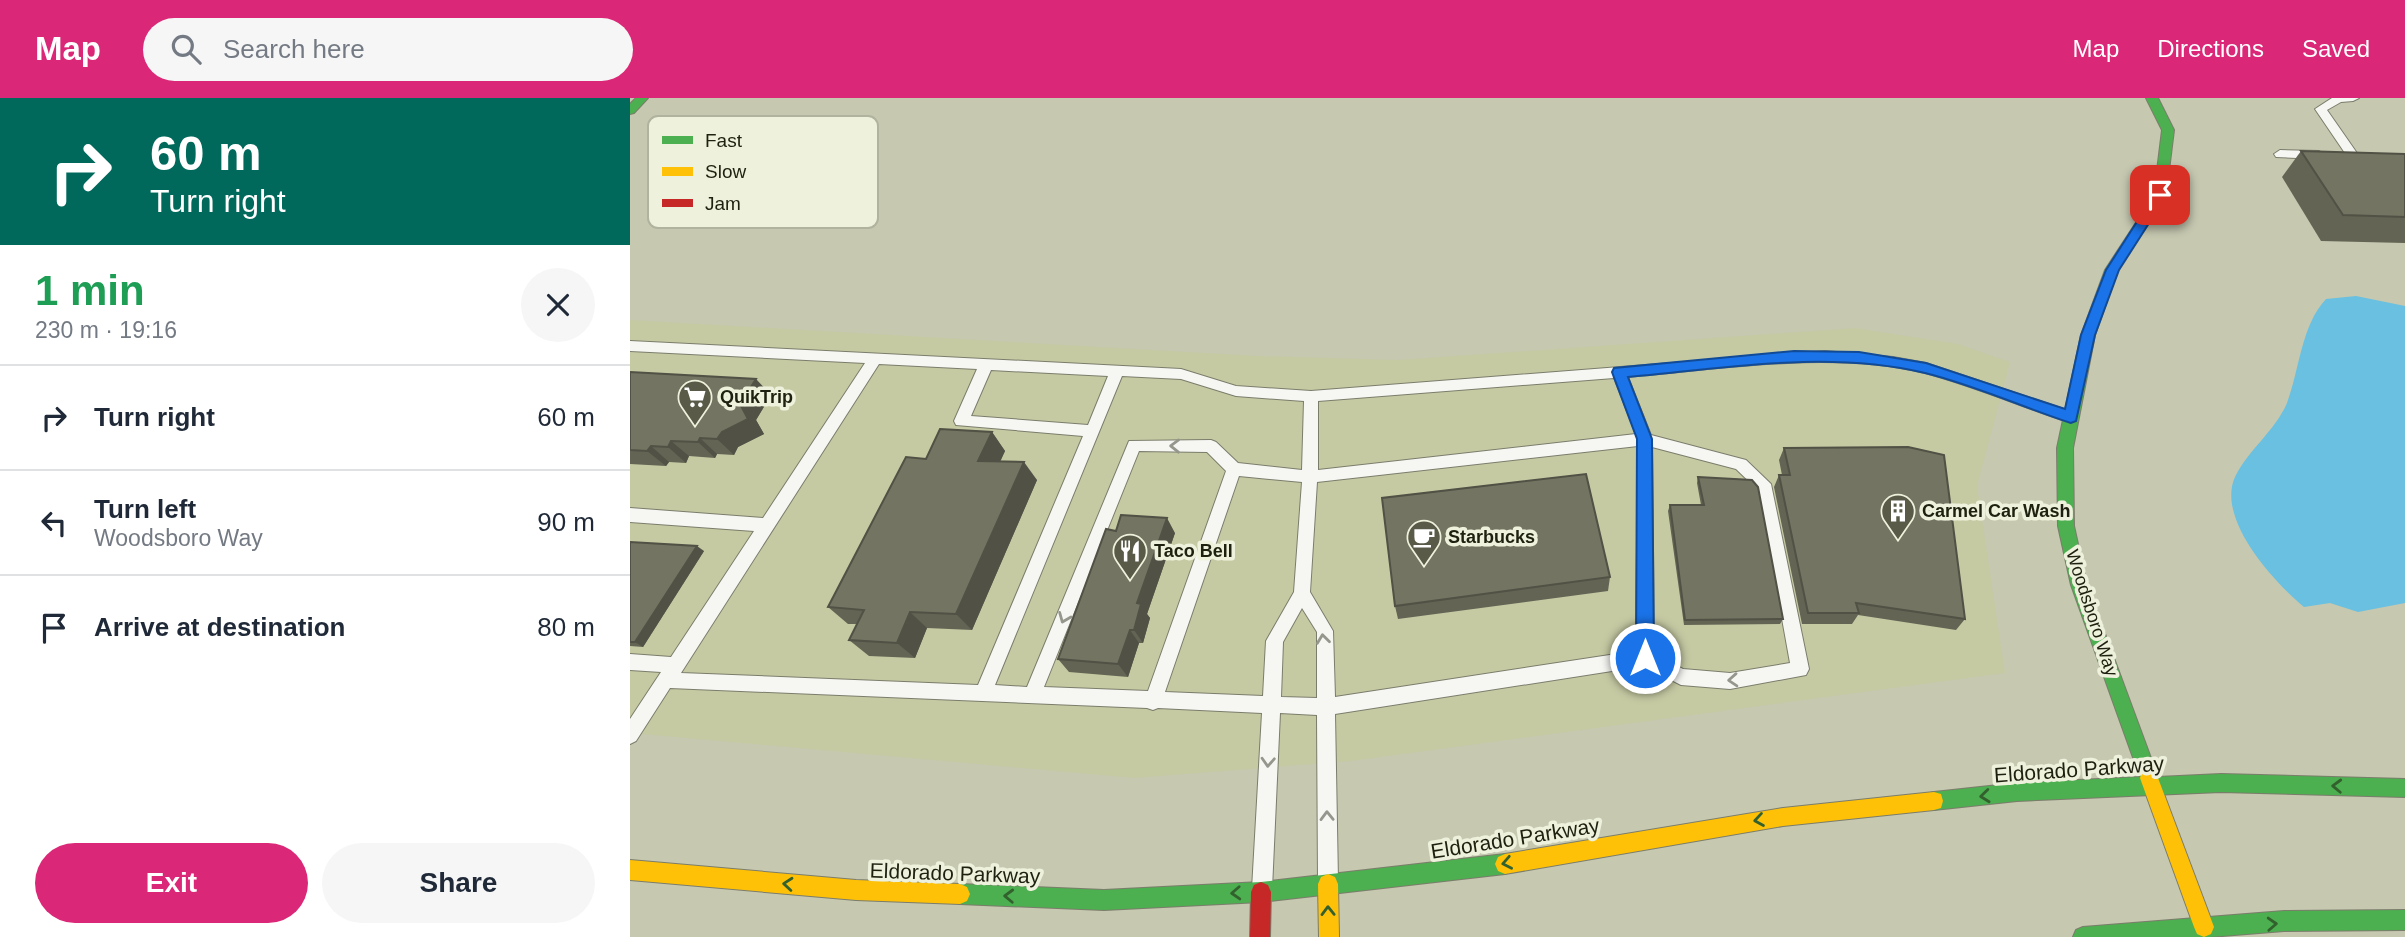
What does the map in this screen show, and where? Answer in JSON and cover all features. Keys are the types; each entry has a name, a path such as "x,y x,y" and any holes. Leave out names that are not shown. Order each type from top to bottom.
{"main road":[{"path":"630,111 642,98"},
{"name":"Woodsboro Way","path":"2152,98 2168,130 2160,195 2112,270 2088,335 2071,417 2063,474 2066,526 2084,597 2207,934"},
{"name":"Eldorado Parkway","path":"630,870 856,890 1104,900 1261,892 1475,869 1783,817 2017,792 2151,784 2225,783 2405,788"},
{"path":"1328,884 1329,937"},
{"path":"1260,937 1261,892"},
{"path":"2083,937 2207,934 2363,919 2405,920"}],"lane":[{"path":"2280,154 2347,155 2321,109 2338,99 2353,98"},
{"path":"630,346 1181,374 1236,391 1311,396 1794,356 1859,358 1926,368 2071,417"},
{"path":"630,735 875,359"},
{"path":"986,365 961,421 1092,431"},
{"path":"983,694 1117,372"},
{"path":"1619,372 1645,439 1645,658"},
{"path":"1261,892 1275,641 1302,593 1310,477 1311,396"},
{"path":"666,680 1153,702 1326,707 1645,658 1681,677 1730,681 1800,668 1766,488 1741,464 1645,439 1310,477 1234,469 1211,446 1134,445 1032,696"},
{"path":"1153,702 1234,469"},
{"path":"630,516 766,525"},
{"path":"1302,593 1325,631 1328,884"},
{"path":"630,662 676,665"}],"shaded area":[{"path":"630,320 1258,356 1397,360 1855,328 1958,344 2010,362 1977,486 2005,673 1351,761 1134,778 630,733"}],"water":[{"path":"2356,296 2405,306 2405,603 2358,612 2330,603 2304,607 2292,596 2251,548 2234,512 2231,494 2240,467 2276,423 2287,403 2306,335 2318,310 2326,299"}],"building":[{"path":"2301,151 2405,154 2405,217 2343,215"},
{"name":"QuikTrip","path":"630,372 756,379 740,404 748,419 722,432 717,439 700,438 698,442 671,441 668,447 651,446 647,451 630,450"},
{"path":"940,429 992,432 978,461 1024,462 956,614 910,612 897,643 849,640 864,610 828,607 906,457 926,459"},
{"path":"1908,447 1944,455 1965,619 1856,603 1859,613 1808,613 1779,475 1790,475 1784,448"},
{"path":"1586,474 1610,577 1395,606 1382,498"},
{"path":"1698,477 1752,480 1758,487 1783,619 1685,620 1670,505 1704,505"},
{"name":"Taco Bell","path":"1121,515 1167,518 1137,603 1141,604 1134,630 1130,630 1118,664 1058,659 1106,529 1116,531"},
{"path":"630,542 697,546 635,642 630,642"}],"traffic: fast":[{"path":"630,111 642,98"},
{"path":"2149,778 2079,585 2066,526 2065,448 2088,335 2112,270 2160,195 2168,130 2152,98"},
{"path":"1934,801 2017,792 2221,783 2405,788"},
{"path":"960,894 1104,900 1261,892 1505,864"},
{"path":"2083,937 2284,921 2405,920"}],"traffic: slow":[{"path":"2149,778 2204,927"},
{"path":"1505,864 1783,817 1934,801"},
{"path":"630,870 856,890 960,894"},
{"path":"1328,884 1329,937"}],"traffic: jam":[{"path":"1260,937 1261,892"}],"place":[{"name":"QuikTrip","path":"695,427"},
{"name":"Carmel Car Wash","path":"1898,541"},
{"name":"Starbucks","path":"1424,567"},
{"name":"Taco Bell","path":"1130,581"}],"route":[{"path":"1645,658 1645,439 1619,372 1794,356 1859,358 1926,368 2071,417 2088,335 2112,270 2160,195"}]}
